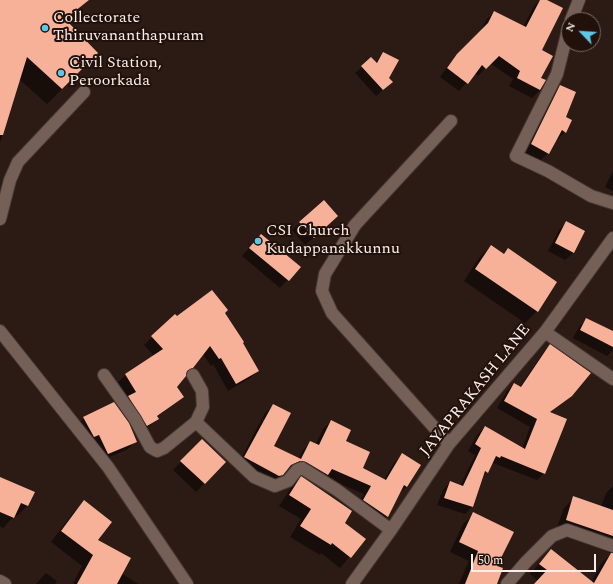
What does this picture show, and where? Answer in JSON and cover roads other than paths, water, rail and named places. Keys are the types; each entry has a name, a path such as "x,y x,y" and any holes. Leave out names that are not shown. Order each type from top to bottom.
{"street":[{"path":"574,12 579,0"},
{"path":"562,52 557,74 516,156 548,171 591,196 613,203"},
{"path":"0,219 10,180 18,162 84,92"},
{"path":"449,444 332,313 322,291 325,274 355,225 451,121"},
{"name":"JAYAPRAKASH LANE","path":"352,584 391,530 449,444 545,332 613,238"},
{"path":"0,331 108,467 187,584"},
{"path":"545,332 613,379"},
{"path":"104,375 135,419 150,447 157,451 164,448 196,422 203,407 202,391 193,375"},
{"path":"196,422 254,477 275,486 288,481 297,470 302,468 338,490 391,530"},
{"path":"507,584 552,536 567,530 613,546"},
{"path":"0,580 5,584"}],"place":[{"name":"Collectorate Thiruvananthapuram","path":"45,28"},
{"name":"Civil Station, Peroorkada","path":"61,73"},
{"name":"CSI Church Kudappanakkunnu","path":"258,241"}]}
